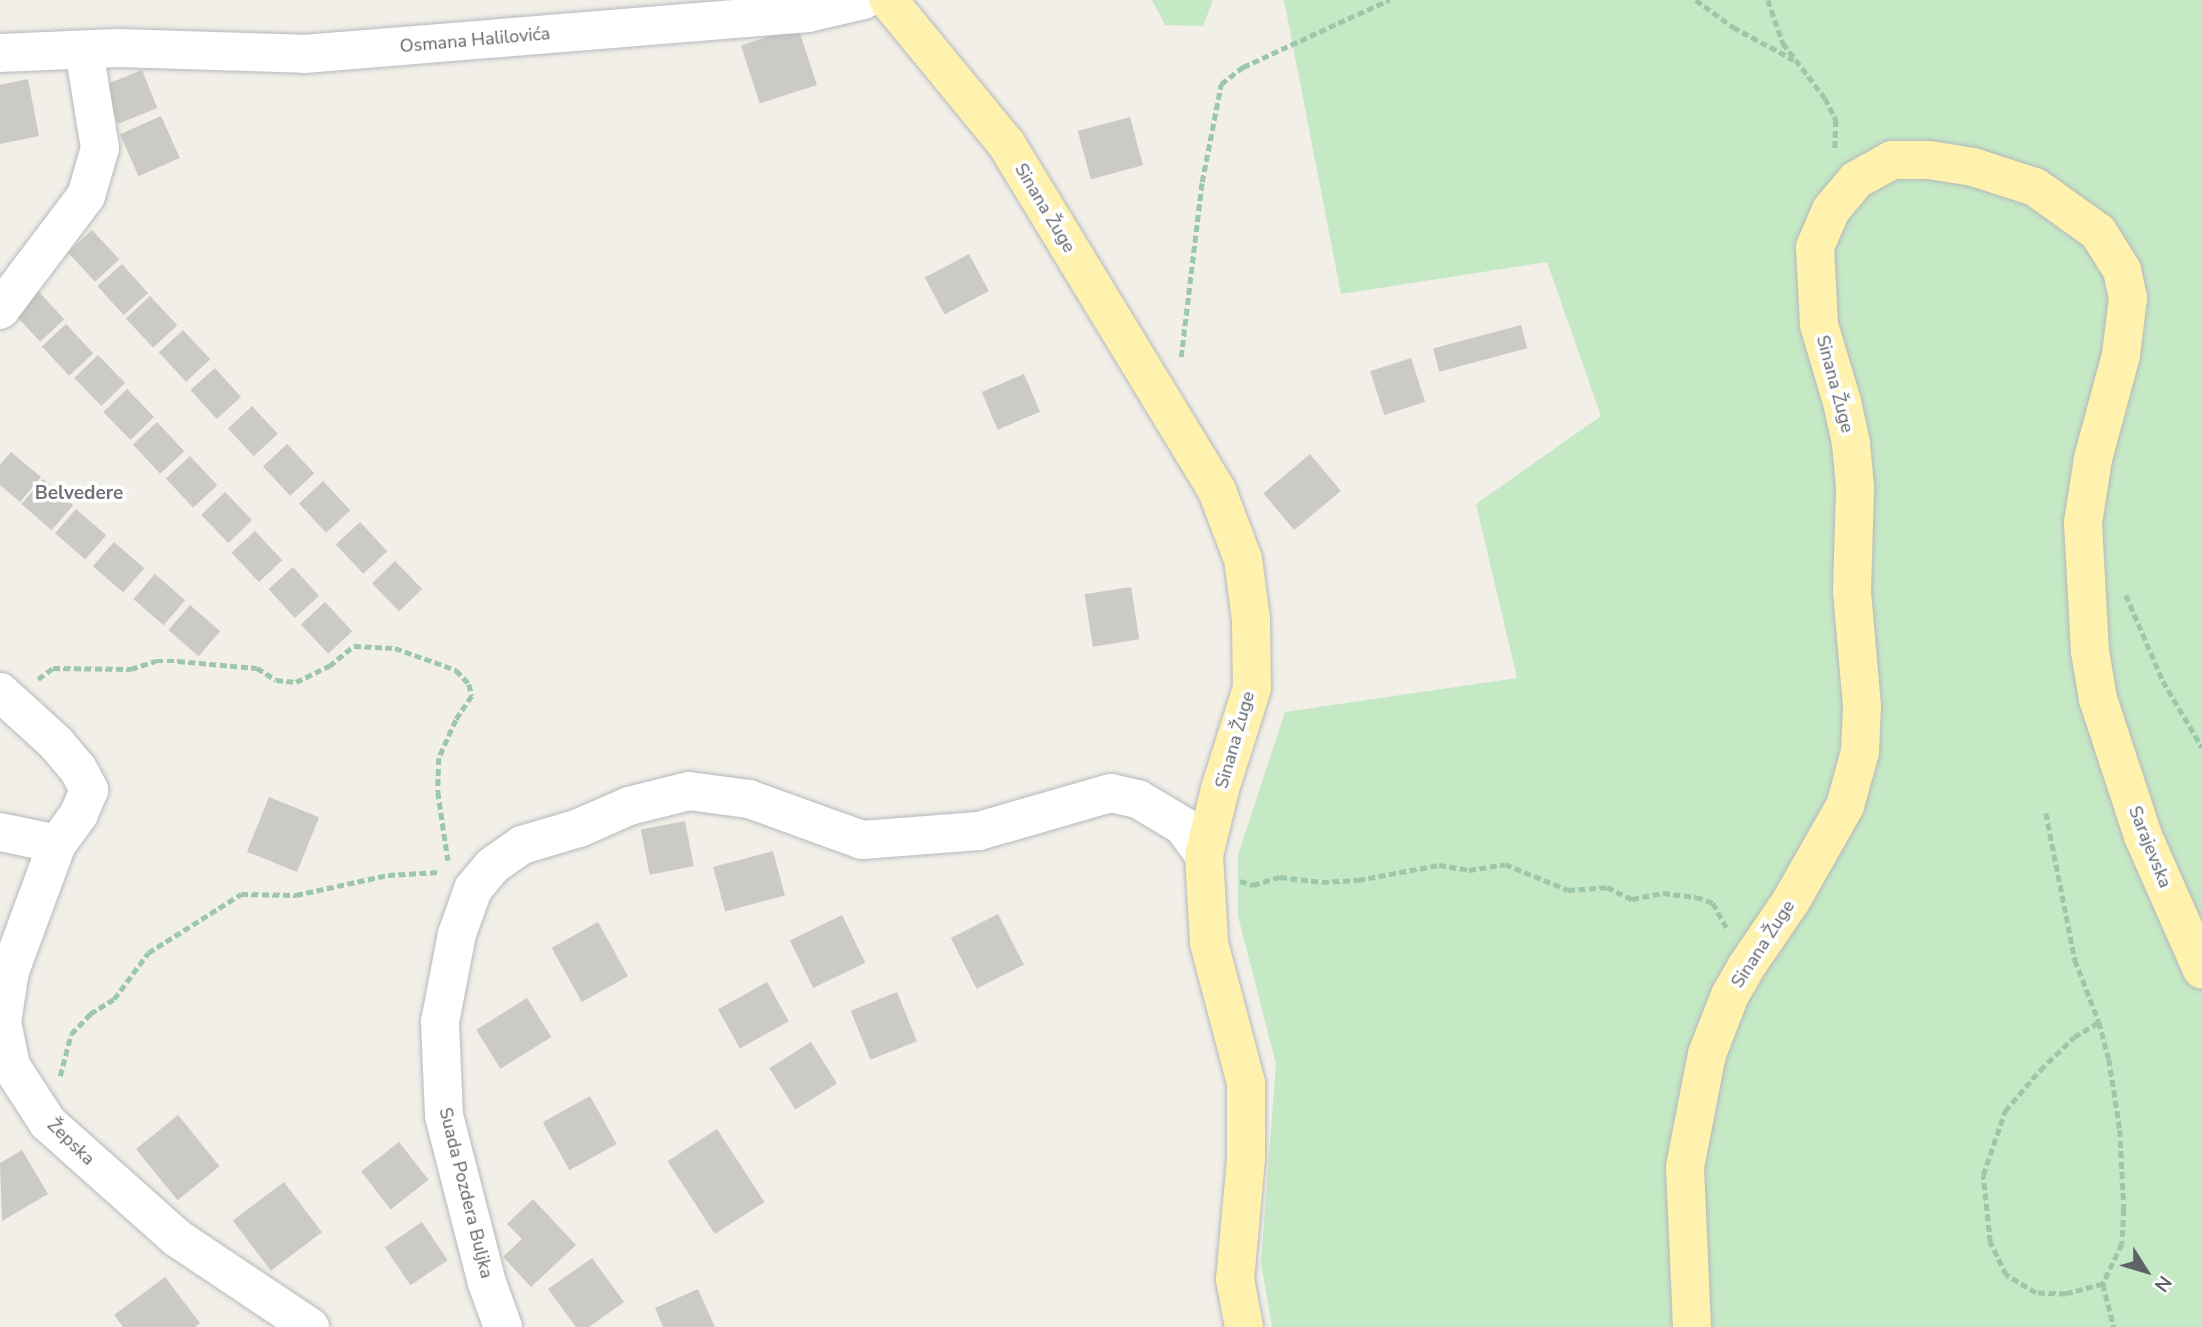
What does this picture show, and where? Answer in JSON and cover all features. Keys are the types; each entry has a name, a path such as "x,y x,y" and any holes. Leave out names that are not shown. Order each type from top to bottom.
{"main road":[{"name":"Sinana Žuge","path":"888,0 1007,145 1217,491 1243,559 1251,620 1252,688 1204,855 1209,943 1246,1083 1246,1159 1235,1279 1244,1327"},
{"name":"Sinana Žuge","path":"1692,1327 1685,1167 1707,1054 1730,995 1791,901 1846,806 1860,752 1861,706 1852,591 1854,487 1851,443 1819,325 1814,277 1815,247 1830,210 1856,180 1892,160 1929,160 1973,167 2035,187 2098,232 2122,270 2128,298 2121,355 2093,459 2083,523 2090,652 2105,721"},
{"name":"Sarajevska","path":"2105,721 2143,836 2202,970"}],"street":[{"name":"Osmana Halilovića","path":"0,53 83,50 304,54 638,14 807,13 864,0"},
{"path":"0,310 86,196 100,148 83,50"},
{"path":"0,832 57,844 79,814 89,790 78,769 16,687"},
{"name":"Suada Pozdera Buljka","path":"503,1327 487,1283 444,1115 440,1022 457,934 473,889 492,866 522,845 579,828 629,806 689,791 749,799 862,840 979,831 1111,793 1138,799 1183,826 1204,855"},
{"name":"Žepska","path":"57,844 10,971 2,1022 11,1066 48,1123 177,1238 310,1327"}],"path":[{"path":"1161,400 1179,370 1202,183 1221,84 1243,67 1389,0"},
{"path":"1696,0 1733,27 1798,62"},
{"path":"1768,0 1783,43 1825,98 1836,120 1834,153 1841,198"},
{"path":"2125,593 2163,681 2202,747"},
{"path":"16,687 53,668 131,670 156,661 257,668 276,680 296,682 329,666 354,646 395,648 456,670 470,684 472,696 456,720 439,758 438,792 450,871 388,875 296,895 241,894 148,953 114,999 90,1014 71,1034 48,1123"},
{"path":"2046,813 2075,960 2099,1021 2109,1059 2120,1130 2124,1209 2122,1244 2103,1284 2114,1327"},
{"path":"1204,855 1230,877 1253,885 1280,877 1322,882 1358,880 1439,865 1469,870 1506,864 1568,890 1607,887 1632,900 1663,893 1696,897 1713,903 1746,967"},
{"path":"2099,1021 2065,1045 2005,1111 1983,1175 1990,1242 2006,1275 2036,1293 2066,1294 2103,1284"}],"green space":[{"path":"1152,0 1213,0 1203,26 1165,25"},
{"path":"1284,0 2202,0 2202,1327 1272,1327 1261,1263 1276,1064 1238,916 1238,855 1285,712 1517,678 1476,504 1601,416 1547,262 1341,294"}],"building":[{"path":"798,27 817,85 760,104 741,46"},
{"path":"142,70 157,108 118,124 103,86"},
{"path":"28,79 39,136 0,144 0,85"},
{"path":"161,116 180,158 139,176 120,134"},
{"path":"1130,117 1143,165 1091,179 1078,131"},
{"path":"92,230 119,259 95,282 68,253"},
{"path":"969,254 989,291 945,315 925,277"},
{"path":"122,264 148,293 124,315 97,286"},
{"path":"37,290 64,319 40,342 13,313"},
{"path":"150,296 177,325 153,348 126,319"},
{"path":"66,324 93,353 69,376 42,347"},
{"path":"1521,325 1527,348 1439,372 1433,349"},
{"path":"183,330 210,359 186,382 159,353"},
{"path":"98,355 125,383 101,406 74,378"},
{"path":"1411,358 1425,402 1384,415 1370,371"},
{"path":"215,368 241,397 217,419 190,390"},
{"path":"1024,374 1040,412 998,430 982,392"},
{"path":"127,389 154,417 130,440 103,412"},
{"path":"252,406 278,434 254,456 228,429"},
{"path":"157,422 184,451 160,474 133,445"},
{"path":"287,444 314,473 290,496 263,467"},
{"path":"11,452 41,477 20,502 0,485 0,465"},
{"path":"1310,454 1341,491 1294,530 1263,493"},
{"path":"190,456 217,485 193,508 166,479"},
{"path":"43,479 73,505 52,530 21,504"},
{"path":"323,481 350,510 326,533 299,504"},
{"path":"225,492 252,520 228,543 201,515"},
{"path":"76,509 106,535 85,559 55,533"},
{"path":"360,522 387,551 363,574 336,545"},
{"path":"255,531 282,560 259,582 232,553"},
{"path":"114,542 144,568 123,592 93,566"},
{"path":"395,561 422,589 399,611 372,583"},
{"path":"293,567 319,596 295,618 268,589"},
{"path":"155,574 185,600 164,625 133,599"},
{"path":"1131,587 1139,639 1093,647 1085,594"},
{"path":"325,602 352,631 328,654 301,625"},
{"path":"190,605 220,631 199,656 168,630"},
{"path":"269,797 319,817 297,872 247,852"},
{"path":"685,821 694,866 650,875 641,830"},
{"path":"773,851 785,895 725,911 713,867"},
{"path":"998,914 1024,965 977,989 951,938"},
{"path":"842,915 865,963 813,988 790,940"},
{"path":"598,922 628,976 582,1002 552,948"},
{"path":"767,982 789,1021 740,1049 718,1009"},
{"path":"897,992 917,1041 870,1060 851,1011"},
{"path":"527,998 551,1037 500,1069 476,1030"},
{"path":"811,1042 837,1084 795,1110 769,1068"},
{"path":"590,1096 617,1144 569,1170 543,1122"},
{"path":"178,1115 220,1166 178,1200 136,1149"},
{"path":"717,1129 764,1202 715,1234 668,1161"},
{"path":"399,1142 429,1180 391,1209 361,1172"},
{"path":"22,1150 48,1194 2,1221 0,1163"},
{"path":"284,1182 322,1232 271,1271 233,1221"},
{"path":"533,1199 576,1245 531,1287 503,1257 522,1239 507,1224"},
{"path":"422,1222 448,1260 410,1285 385,1247"},
{"path":"592,1258 624,1302 589,1327 576,1327 548,1289"},
{"path":"165,1277 200,1323 195,1327 123,1327 114,1315"},
{"path":"698,1289 715,1327 663,1327 655,1308"}],"district":[{"name":"Belvedere","path":"79,494"}]}
